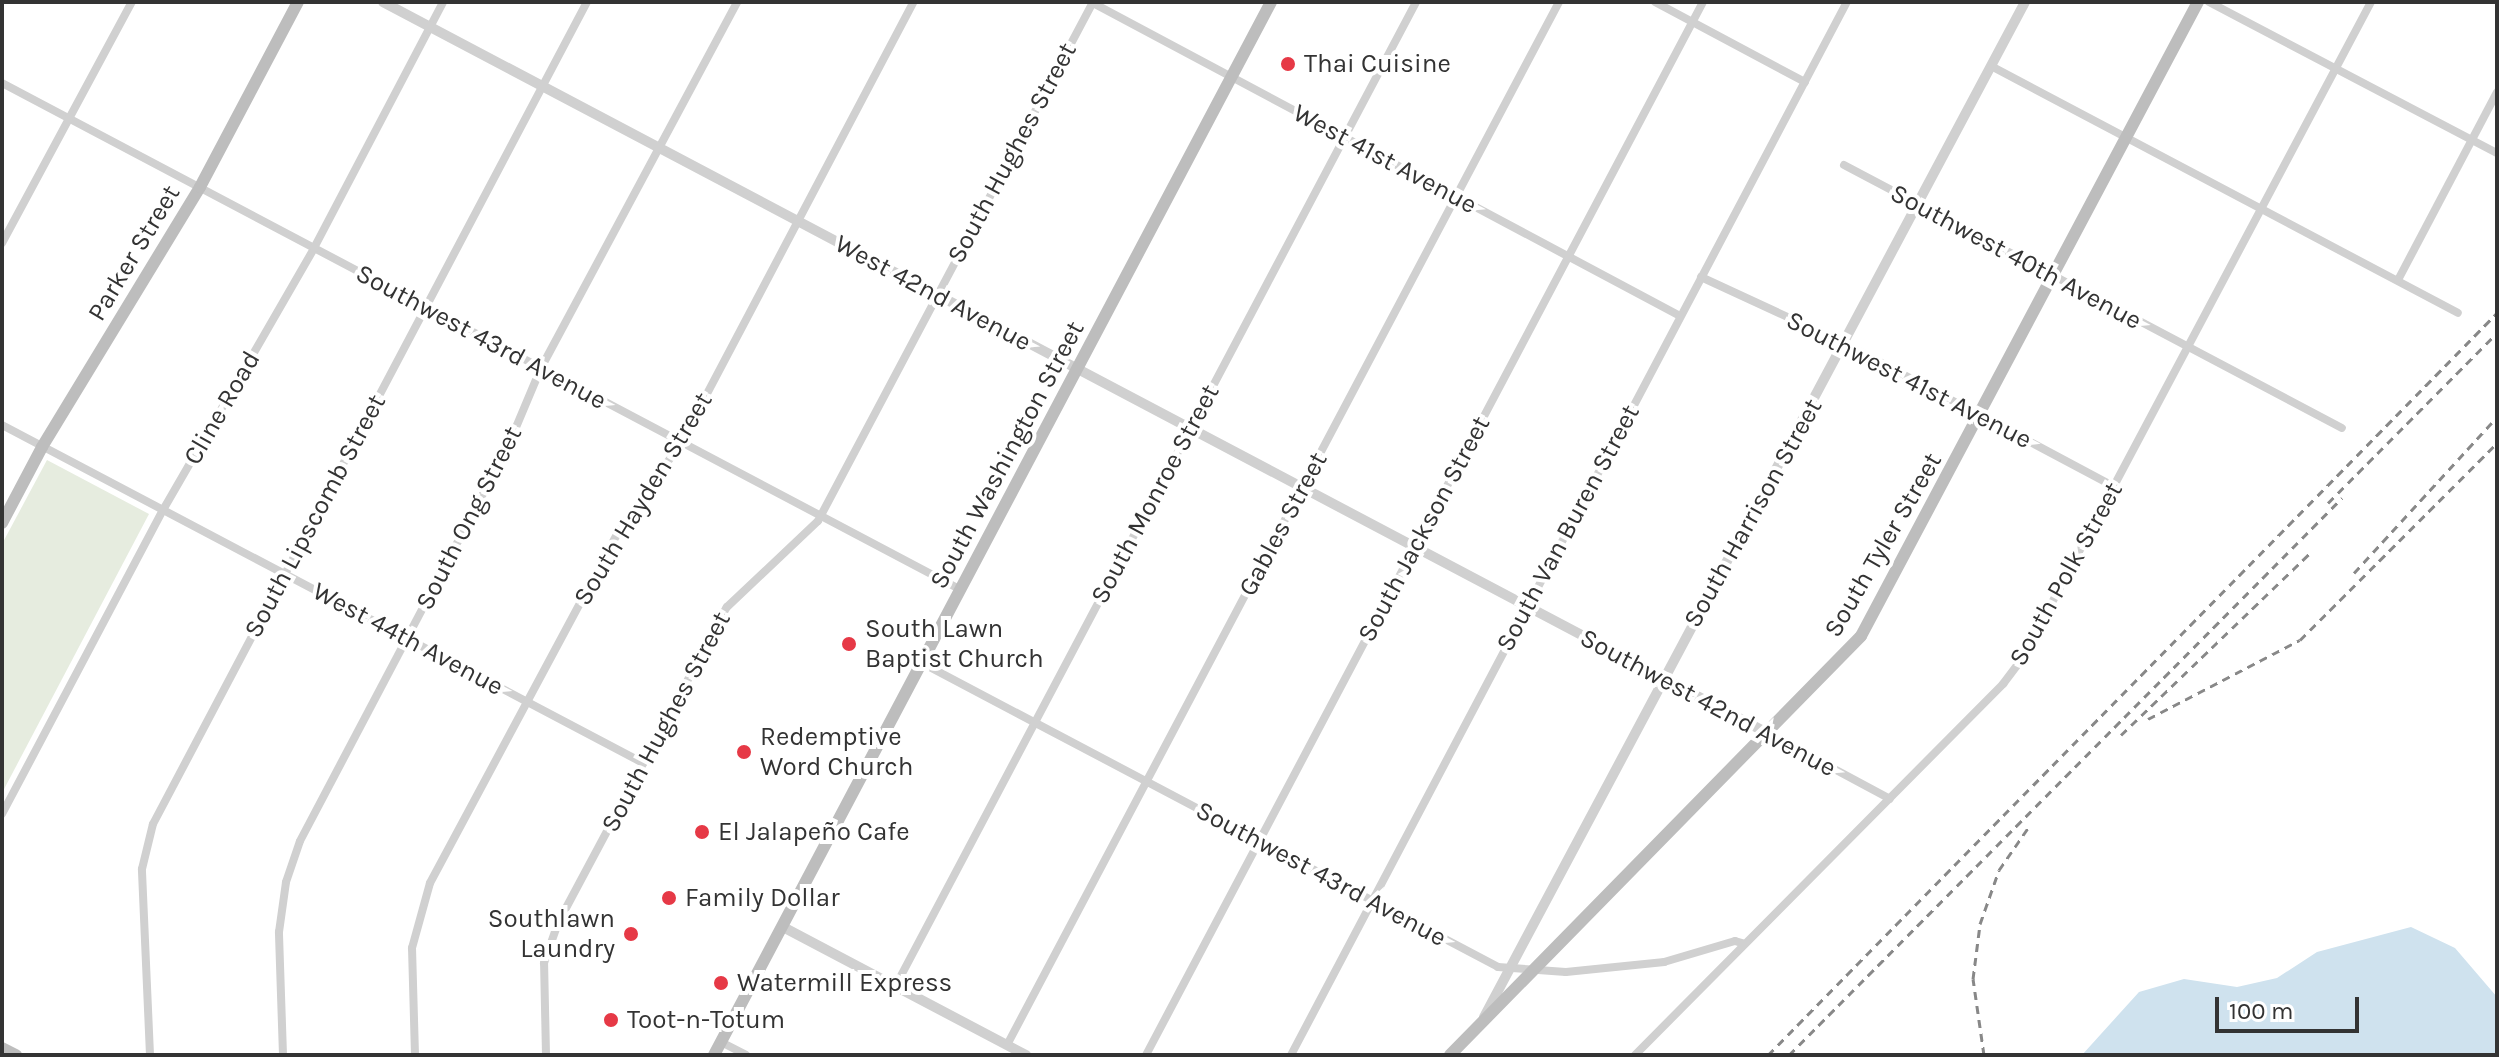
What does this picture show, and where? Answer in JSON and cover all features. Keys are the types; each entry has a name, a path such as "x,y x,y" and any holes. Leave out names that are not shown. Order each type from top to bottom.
{"main road":[{"name":"Parker Street","path":"2,523 42,447 200,187 298,2"},
{"name":"South Washington Street","path":"714,1055 1271,2"},
{"name":"South Tyler Street","path":"1450,1055 1769,734 1861,636 2198,2"},
{"path":"2,1048 16,1055"}],"street":[{"path":"2,243 132,2"},
{"name":"West 42nd Avenue","path":"383,2 1526,607"},
{"name":"Cline Road","path":"2,814 163,510 314,248 443,2"},
{"name":"South Lipscomb Street","path":"150,1055 153,1029 142,893 146,843 284,573 587,2"},
{"name":"South Ong Street","path":"283,1055 279,932 289,871 509,444 541,368 737,2"},
{"name":"South Hayden Street","path":"415,1055 412,963 417,918 527,701 618,532 681,443 914,2"},
{"name":"West 41st Avenue","path":"1092,2 1680,316"},
{"name":"South Hughes Street","path":"546,1055 546,950 727,607 820,516 1092,2"},
{"name":"South Monroe Street","path":"895,987 1416,2"},
{"name":"Gables Street","path":"1007,1045 1559,2"},
{"path":"1655,2 1805,82"},
{"name":"South Jackson Street","path":"1146,1055 1703,2"},
{"name":"South Van Buren Street","path":"1291,1055 1847,2"},
{"name":"South Harrison Street","path":"1480,1024 1662,677 1846,344 2025,2"},
{"path":"2209,2 2497,153"},
{"name":"South Polk Street","path":"1635,1055 1890,799 2022,659 2371,2"},
{"path":"1991,66 2458,313"},
{"name":"Southwest 43rd Avenue","path":"2,83 961,590"},
{"path":"2398,280 2497,92"},
{"name":"Southwest 40th Avenue","path":"1844,165 2342,428"},
{"name":"Southwest 41st Avenue","path":"1701,277 1846,344 2115,487"},
{"name":"West 44th Avenue","path":"2,425 643,763"},
{"name":"Southwest 42nd Avenue","path":"1526,607 1890,799"},
{"name":"Southwest 43rd Avenue","path":"922,663 1372,901 1509,969 1531,972 1664,962 1735,941 1745,944"},
{"path":"783,927 1026,1055"},
{"path":"721,1042 746,1055"}],"shaded area":[{"path":"47,460 149,514 2,793 2,544"}],"water":[{"path":"2411,927 2455,948 2497,997 2497,1055 2082,1055 2139,992 2184,979 2237,987 2277,978 2317,952"}],"railway":[{"path":"1768,1055 2497,313"},
{"path":"2328,503 2497,333"},
{"path":"2354,573 2497,417"},
{"path":"2148,719 2300,640 2497,443"},
{"path":"1789,1055 2342,498"},
{"path":"2121,735 2311,552"},
{"path":"1984,1055 1973,979 1980,924 1999,870 2030,825"}],"place":[{"name":"Thai Cuisine","path":"1288,64"},
{"name":"South Lawn Baptist Church","path":"849,644"},
{"name":"Redemptive Word Church","path":"744,752"},
{"name":"El Jalapeño Cafe","path":"702,832"},
{"name":"Family Dollar","path":"669,898"},
{"name":"Southlawn Laundry","path":"631,934"},
{"name":"Watermill Express","path":"721,983"},
{"name":"Toot-n-Totum","path":"611,1020"}]}
